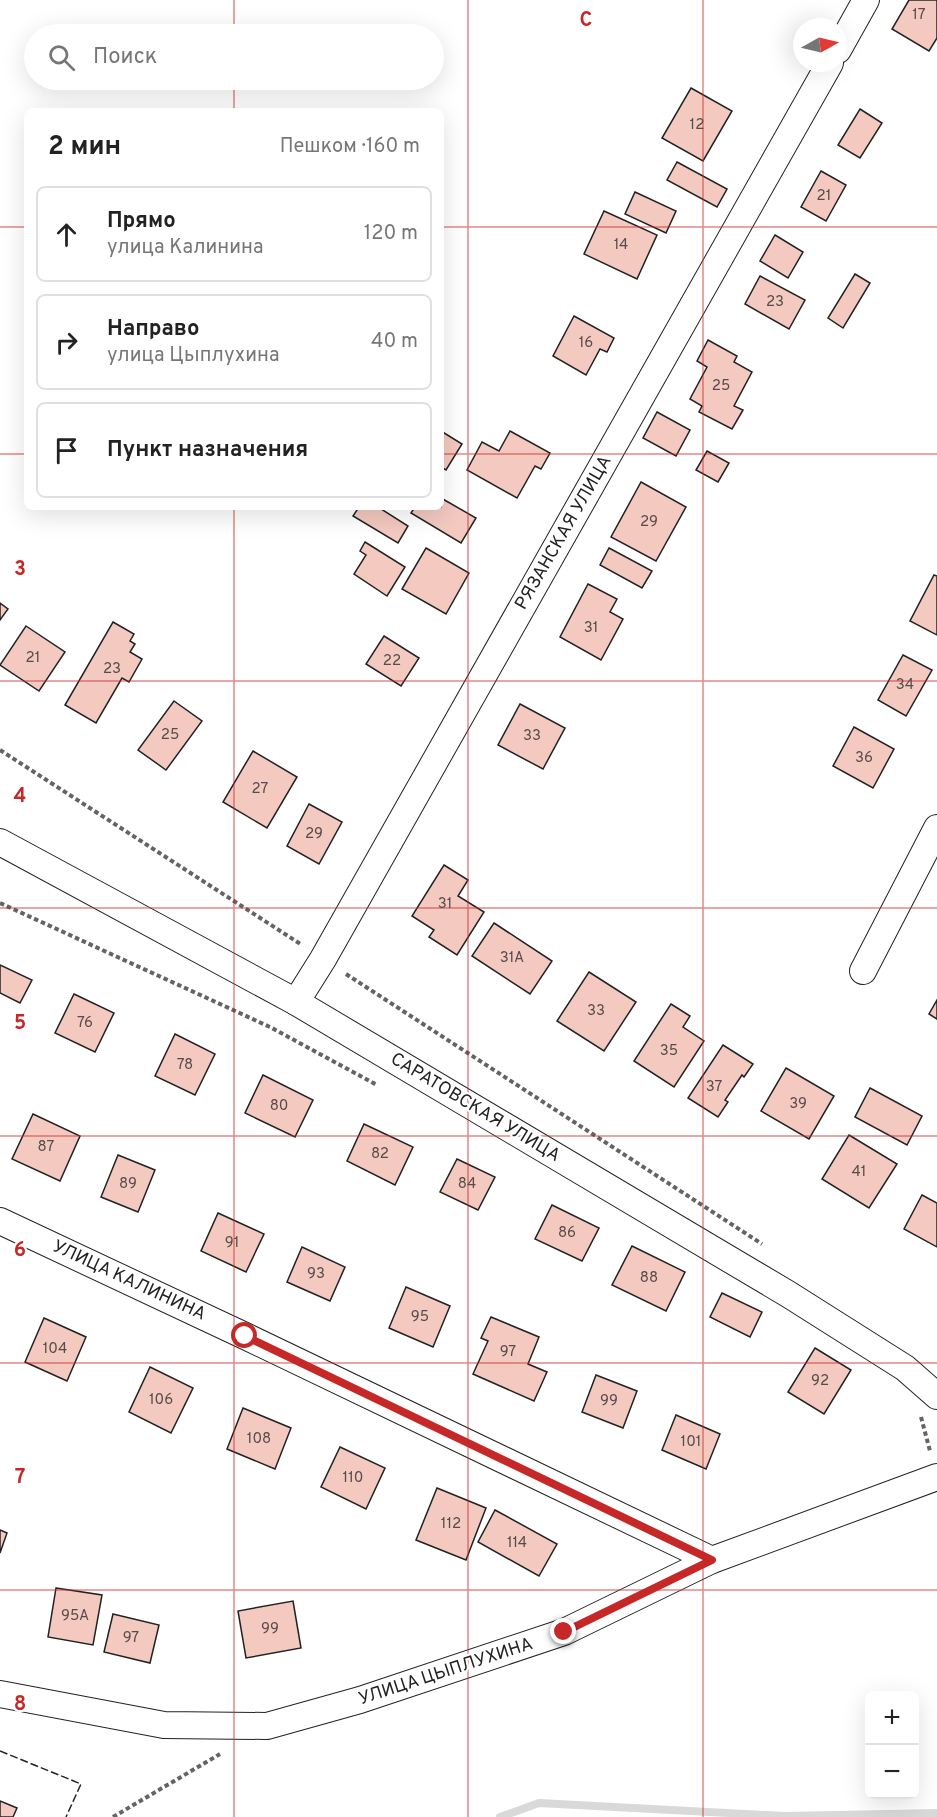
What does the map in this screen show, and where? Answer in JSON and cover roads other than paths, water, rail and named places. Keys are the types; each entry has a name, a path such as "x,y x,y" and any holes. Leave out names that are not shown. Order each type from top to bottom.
{"street":[{"path":"847,34 866,0"},
{"name":"РЯЗАНСКАЯ УЛИЦА","path":"296,1002 323,959 825,72"},
{"path":"863,971 937,828"},
{"name":"САРАТОВСКАЯ УЛИЦА","path":"0,842 296,1002 788,1294 905,1368 937,1395"},
{"name":"УЛИЦА КАЛИНИНА","path":"0,1221 712,1560"},
{"name":"УЛИЦА ЦЫПЛУХИНА","path":"0,1694 164,1725 267,1726 360,1700 564,1632 712,1560 937,1477"}],"waterway":[{"path":"500,1817 539,1803 785,1816 937,1813"}]}
